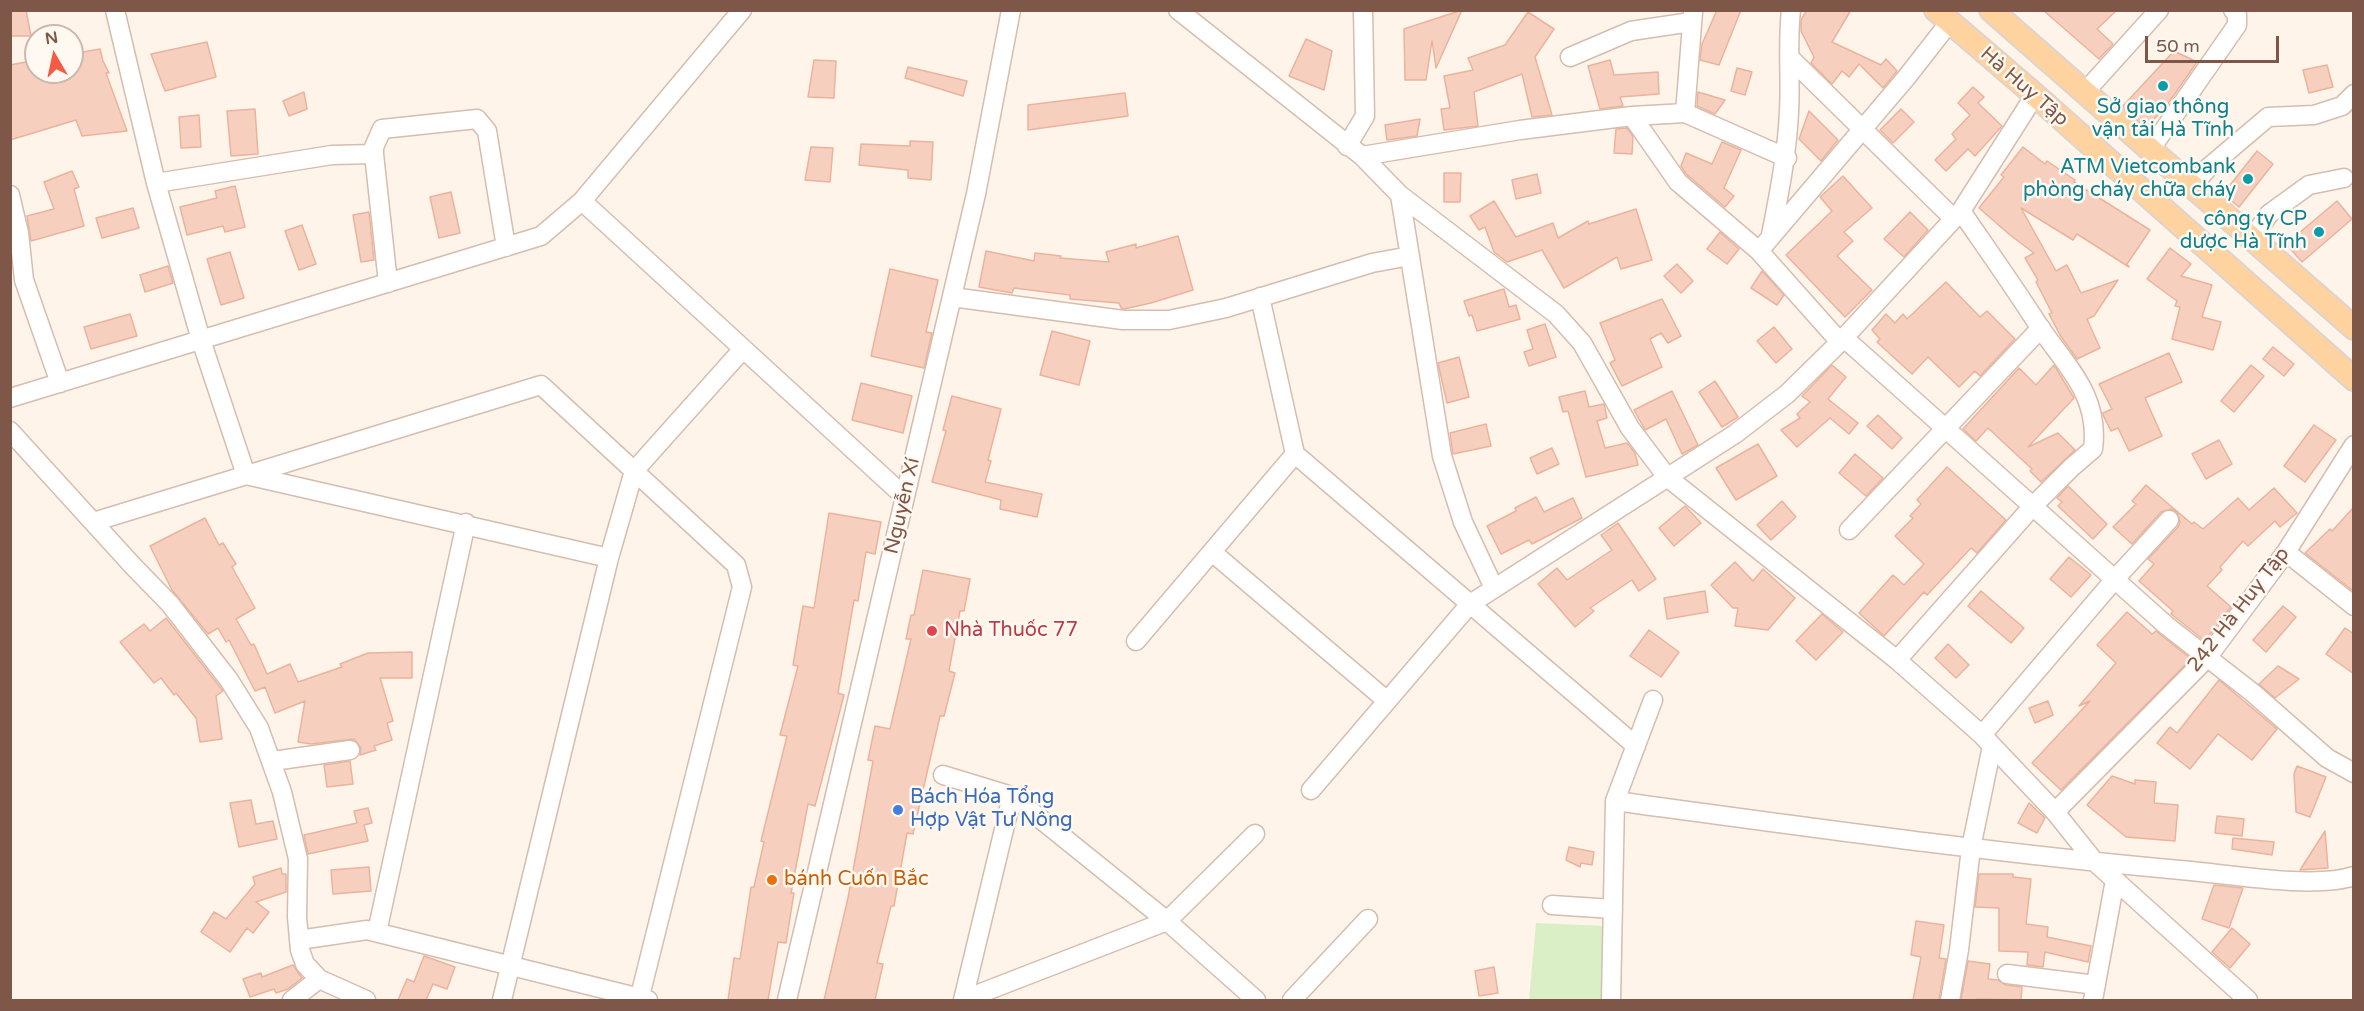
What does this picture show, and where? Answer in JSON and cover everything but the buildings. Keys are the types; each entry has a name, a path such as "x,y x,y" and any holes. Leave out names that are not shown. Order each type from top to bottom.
{"main road":[{"name":"Hà Huy Tập","path":"1999,13 2084,93 2354,328"},
{"name":"Hà Huy Tập","path":"1942,17 2035,95 2354,379"}],"street":[{"path":"115,10 156,183 201,340 246,475"},
{"path":"10,398 541,236 582,201 742,10"},
{"name":"Nguyễn Xí","path":"787,1000 976,194 1011,10"},
{"path":"1178,10 1354,151 1400,195 1556,314 1582,343 1630,428 1668,477 1897,660 1987,741 2055,812 2095,862 2248,1000"},
{"path":"1354,151 1365,116 1363,10"},
{"path":"1771,236 1786,158 1790,58 1788,36 1791,10"},
{"path":"2084,93 2159,10"},
{"path":"2150,150 2236,25 2237,15 2233,10"},
{"path":"1570,57 1631,31 1693,16 1685,113"},
{"path":"1759,250 1906,78 1942,17"},
{"path":"1790,58 1862,129 1957,214 2076,375 2096,429 2093,449 2032,507 1897,660"},
{"path":"2192,186 2208,168 2268,117 2314,115 2342,106 2354,94"},
{"path":"1311,790 1470,604 1735,434 1787,394 1920,257 1957,214 2035,95"},
{"path":"1354,151 1632,116 1685,113 1786,158"},
{"path":"1632,116 1678,182 1759,250 1841,340 2167,626 2253,693 2327,758 2354,773"},
{"path":"388,283 374,154 374,147 382,129 477,119 488,131 506,247"},
{"path":"156,183 332,155 374,154"},
{"path":"2251,240 2269,214 2309,185 2344,178"},
{"path":"10,195 20,233 24,280 60,383"},
{"path":"1400,195 1442,456 1463,522 1494,588"},
{"path":"582,201 905,497"},
{"path":"952,297 1123,320 1170,320 1226,308 1371,262 1410,256"},
{"path":"1260,297 1295,454 1636,746"},
{"path":"1849,530 2041,328"},
{"path":"502,1000 609,558 634,471 743,349"},
{"path":"93,522 541,385 736,565 742,587 642,1000 367,930 299,940"},
{"path":"10,431 170,604 229,680 260,728 273,761 298,859 297,917 299,940 305,964 319,979 366,1000"},
{"name":"242 Hà Huy Tập","path":"2055,812 2207,658 2286,552 2354,445"},
{"path":"1136,641 1295,454"},
{"path":"246,475 466,523 609,558"},
{"path":"1950,1000 1959,950 1987,741 2115,579 2169,520"},
{"path":"377,932 466,523"},
{"path":"1212,552 1386,700"},
{"path":"2286,552 2354,606"},
{"path":"1611,1000 1615,801 1653,700"},
{"path":"273,761 350,750"},
{"path":"943,775 1012,796 1167,921 1256,1000"},
{"path":"963,1000 1012,796"},
{"path":"1615,801 2095,862 2304,881 2341,881 2354,876"},
{"path":"963,1000 1167,921 1255,834"},
{"path":"2007,974 2095,993 2115,880"},
{"path":"1552,905 1613,909"},
{"path":"1292,1000 1368,919"},
{"path":"292,1000 319,979"}],"green space":[{"path":"1536,923 1606,926 1606,1000 1529,1000"}],"place":[{"name":"Sở giao thông vận tải Hà Tĩnh","path":"2163,86"},
{"name":"ATM Vietcombank phòng cháy chữa cháy","path":"2248,179"},
{"name":"công ty CP dược Hà Tĩnh","path":"2319,232"},
{"name":"Nhà Thuốc 77","path":"932,631"},
{"name":"Bách Hóa Tổng Hợp Vật Tư Nông","path":"898,810"},
{"name":"bánh Cuốn Bắc","path":"772,880"}]}
